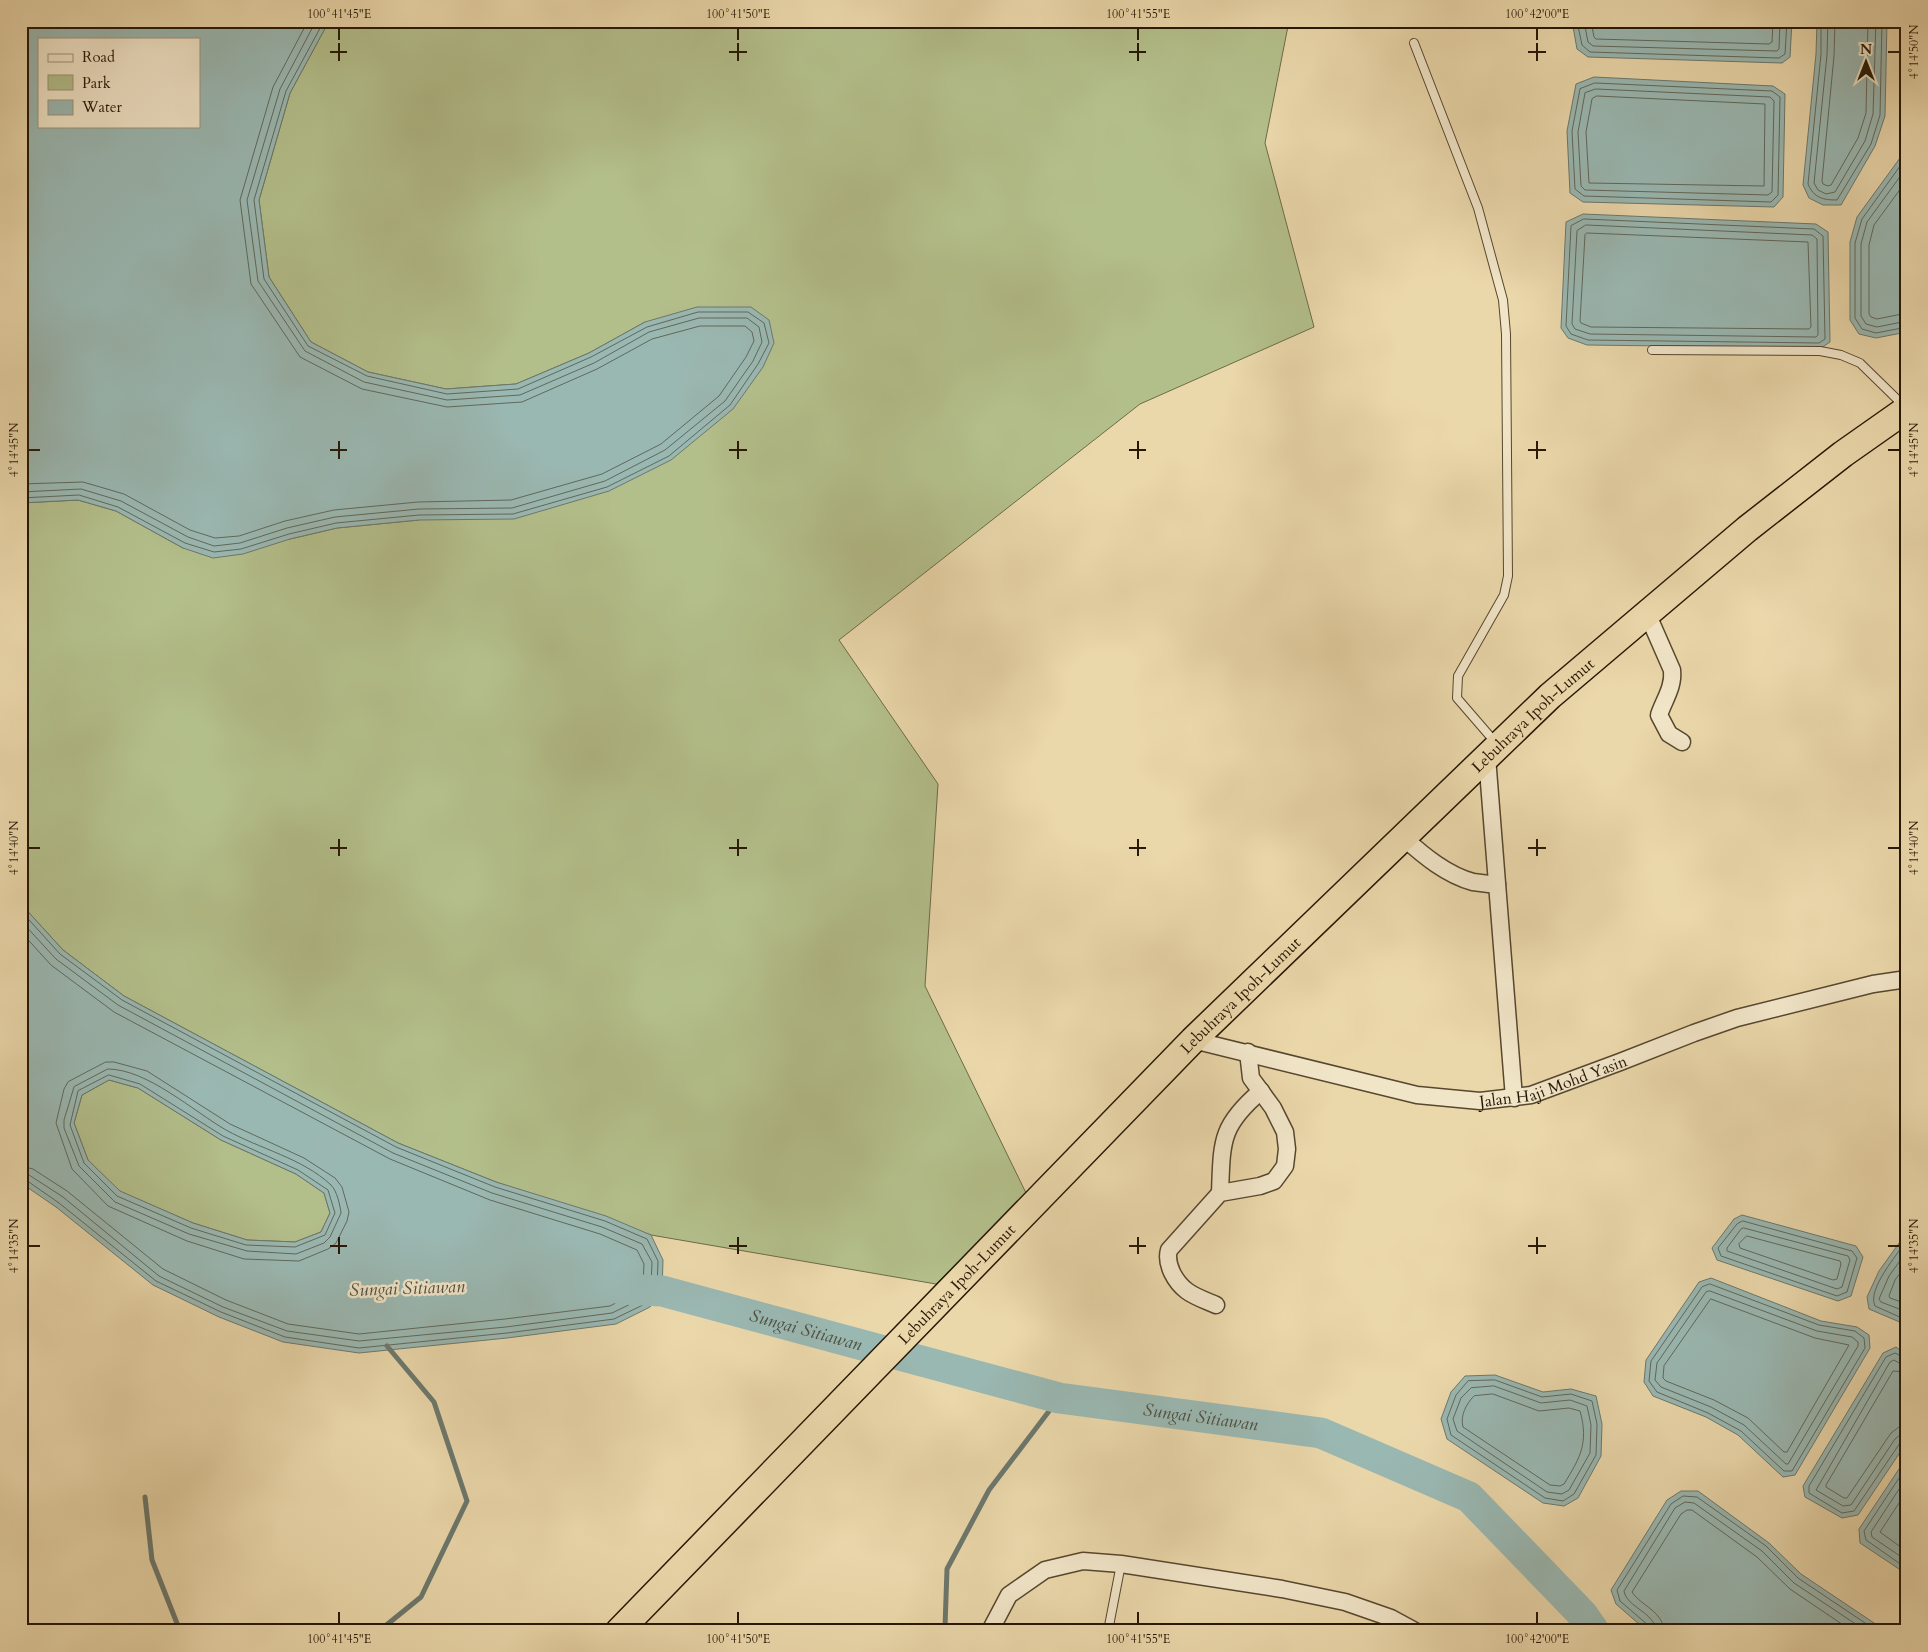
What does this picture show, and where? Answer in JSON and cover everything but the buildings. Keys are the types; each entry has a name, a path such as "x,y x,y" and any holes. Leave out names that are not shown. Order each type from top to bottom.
{"highway":[{"name":"Lebuhraya Ipoh-Lumut","path":"619,1631 937,1302 1194,1040 1492,751 1550,696 1746,529 1843,454 1907,409"}],"street":[{"path":"1647,613 1672,670 1673,678 1672,685 1659,715 1669,734 1682,742"},
{"path":"1492,751 1497,885 1514,1098"},
{"path":"1404,838 1428,859 1444,868 1472,881 1497,885"},
{"name":"Jalan Haji Mohd Yasin","path":"1194,1040 1417,1094 1480,1101 1514,1098 1540,1091 1737,1018 1872,984 1907,979"},
{"path":"1220,1192 1260,1186 1274,1181 1286,1166 1286,1132 1273,1108 1251,1078 1248,1052"},
{"path":"1216,1305 1187,1291 1172,1272 1167,1256 1169,1250 1220,1192 1226,1130 1234,1117 1261,1091"},
{"path":"990,1631 1009,1595 1045,1570 1083,1561 1121,1564 1273,1587 1345,1602 1391,1618 1415,1631"}],"lane":[{"path":"1414,43 1478,208 1503,300 1506,334 1508,576 1504,595 1458,676 1457,687 1458,698 1492,751"},
{"path":"1652,350 1820,351 1841,355 1860,363 1907,409"},
{"path":"1108,1631 1121,1564"}],"green space":[{"path":"329,21 1289,21 1265,143 1314,327 1140,404 839,640 938,784 925,986 1027,1195 936,1284 651,1235 496,1182 398,1143 124,996 63,950 21,904 21,503 78,500 116,511 183,548 290,539 337,528 419,520 645,322 589,353 516,384 446,389 368,372 311,342 269,277 259,200 290,93"},
{"path":"109,1080 138,1088 221,1140 296,1174 324,1193 330,1213 321,1232 295,1242 247,1240 193,1223 119,1191 88,1160 74,1123 82,1095"}],"water":[{"path":"21,21 329,21 290,93 259,200 269,277 311,342 368,372 446,389 516,384 589,353 645,322 697,307 751,307 769,320 774,343 763,367 733,409 671,460 609,491 514,519 419,520 337,528 290,539 243,554 213,558 183,548 116,511 78,500 21,503"},
{"path":"1572,21 1792,21 1790,57 1782,63 1588,57 1577,49"},
{"path":"1817,21 1887,21 1885,116 1875,146 1841,205 1823,205 1809,198 1803,185 1816,54"},
{"path":"1594,77 1773,86 1785,94 1783,197 1774,207 1583,202 1570,193 1567,131 1576,84"},
{"path":"1907,154 1907,332 1876,338 1859,334 1850,320 1850,242 1857,217 1900,158"},
{"path":"1583,214 1816,224 1828,232 1830,342 1821,348 1587,345 1568,338 1561,328 1566,222"},
{"path":"21,904 63,950 124,996 398,1143 496,1182 606,1216 651,1235 663,1260 662,1291 650,1307 616,1324 507,1338 359,1353 283,1342 219,1317 153,1285 56,1207 21,1183","holes":["109,1080 138,1088 221,1140 296,1174 324,1193 330,1213 321,1232 295,1242 247,1240 193,1223 120,1191 88,1160 74,1123 82,1095"]},
{"path":"1742,1215 1856,1246 1863,1257 1851,1296 1838,1301 1717,1260 1712,1248 1734,1219"},
{"path":"1907,1232 1907,1323 1902,1323 1869,1309 1867,1297 1879,1271"},
{"path":"1711,1278 1821,1321 1857,1327 1869,1335 1870,1348 1795,1475 1783,1477 1738,1435 1706,1417 1653,1396 1644,1382 1646,1360 1699,1282"},
{"path":"1896,1347 1907,1355 1907,1442 1858,1515 1842,1518 1805,1497 1803,1486 1883,1353"},
{"path":"1495,1375 1543,1392 1571,1389 1596,1396 1602,1424 1601,1456 1578,1498 1564,1506 1543,1503 1447,1439 1441,1419 1451,1392 1465,1376"},
{"path":"1907,1457 1907,1567 1899,1569 1860,1543 1859,1529"},
{"path":"1681,1491 1698,1491 1769,1543 1801,1574 1886,1631 1647,1631 1616,1604 1611,1590 1667,1500"}],"waterway":[{"name":"Sungai Sitiawan","path":"621,1289 662,1291 1059,1398 1321,1433 1469,1497 1583,1615 1594,1631"},
{"path":"379,1631 421,1597 467,1501 434,1402 387,1346"},
{"path":"942,1631 945,1627 947,1569 989,1490 1059,1398"},
{"path":"145,1497 152,1560 180,1631"}]}
